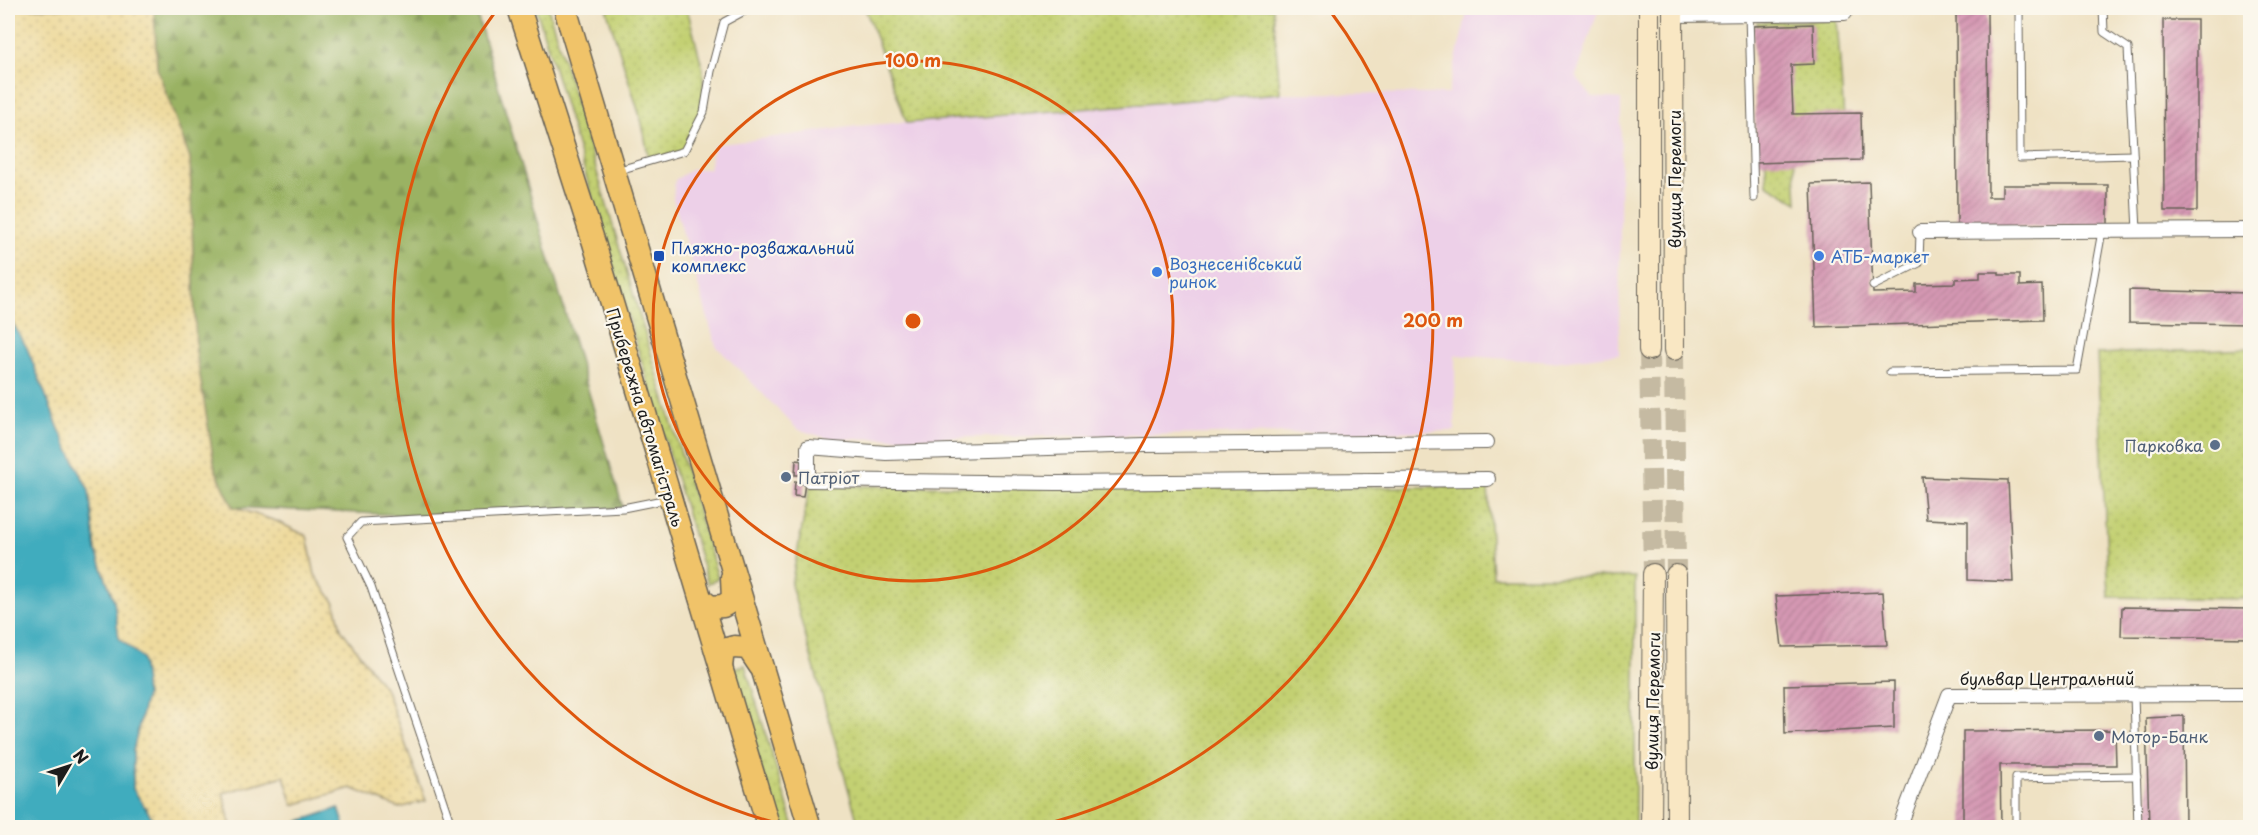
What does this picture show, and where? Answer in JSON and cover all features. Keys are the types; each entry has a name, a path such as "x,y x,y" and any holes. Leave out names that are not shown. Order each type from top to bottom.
{"main road":[{"name":"Прибережна автомагістраль","path":"519,8 769,828"},
{"path":"565,8 810,828"},
{"name":"вулиця Перемоги","path":"1649,8 1649,350"},
{"name":"вулиця Перемоги","path":"1673,11 1674,350"},
{"path":"701,599 710,607 723,606 733,600 731,568"},
{"name":"вулиця Перемоги","path":"1651,828 1653,574"},
{"name":"вулиця Перемоги","path":"1676,575 1677,828"},
{"path":"720,667 723,650 734,647 748,648 762,670"}],"street":[{"path":"1673,11 1749,14 1845,13"},
{"path":"1920,232 2250,230"},
{"path":"1487,442 1145,445 886,453 808,447 808,480 1058,483 1488,479"},
{"name":"бульвар Центральний","path":"1899,828 1949,695 2250,694"}],"lane":[{"path":"614,172 684,151 704,112 711,71 724,22 750,8"},
{"path":"2019,8 2020,158 2133,155"},
{"path":"2103,8 2104,32 2128,48 2137,231"},
{"path":"1749,14 1754,198"},
{"path":"1890,372 2077,370 2102,231"},
{"path":"1873,286 1919,263 1920,232"},
{"path":"452,828 371,587 347,537 361,522 423,516 623,508 670,498"},
{"path":"2134,694 2138,828"},
{"path":"2016,828 2016,778 2137,776"}],"shaded area":[{"name":"Вознесенівський ринок","path":"1468,8 1599,8 1576,77 1592,97 1621,99 1619,354 1551,362 1455,355 1455,431 830,439 797,429 716,346 673,199 675,180 692,169 709,169 714,145 858,126 1280,93 1448,94"}],"green space":[{"path":"154,8 475,8 623,508 423,516 233,507 215,469 196,352 190,159 157,68"},
{"path":"536,8 548,8 718,578 708,584"},
{"path":"606,8 687,8 703,70 704,112 684,151 649,160 642,123"},
{"path":"865,8 1273,8 1280,93 907,123"},
{"path":"1837,20 1844,119 1792,123 1797,202 1767,184 1757,22"},
{"path":"2250,348 2250,599 2109,597 2097,354"},
{"path":"810,486 1488,487 1493,577 1635,577 1635,827 859,827 791,585"},
{"path":"745,665 794,827 779,827 730,669"}],"sand":[{"path":"10,8 154,8 157,68 190,159 196,352 215,469 233,507 276,521 307,536 315,575 335,603 341,629 386,690 426,801 399,808 351,788 293,805 284,776 223,793 231,827 158,828 133,789 133,751 146,695 142,658 119,639 114,601 96,551 89,491 59,429 27,348 8,315"}],"water":[{"path":"8,315 27,348 59,429 89,491 96,551 114,601 119,638 142,658 146,695 133,751 133,789 158,827 8,827"},
{"path":"339,808 345,827 298,827 297,822"}],"building":[{"path":"1956,8 1987,8 1988,197 2002,197 2002,185 2108,185 2108,226 1957,227"},
{"path":"2163,20 2197,20 2197,211 2164,211"},
{"path":"1813,24 1814,64 1791,65 1793,114 1861,113 1862,160 1756,163 1753,26"},
{"path":"1869,182 1873,293 1916,292 1916,284 1955,283 1955,279 1980,278 1980,272 2020,275 2020,286 2042,285 2043,320 1816,327 1811,184"},
{"path":"2129,290 2250,293 2250,324 2129,322"},
{"path":"796,460 804,461 803,475 795,475"},
{"path":"1922,477 2008,480 2013,582 1968,580 1968,521 1926,519"},
{"path":"795,481 805,483 803,497 794,496"},
{"path":"1883,592 1887,645 1782,647 1776,596"},
{"path":"2122,607 2250,609 2250,638 2121,636"},
{"path":"1894,682 1894,728 1785,734 1784,685"},
{"path":"2184,716 2185,828 2149,828 2146,718"},
{"path":"2115,730 2116,765 2000,765 2001,828 1963,828 1963,731"}],"tunnel":[{"path":"1649,350 1653,574"},
{"path":"1674,350 1676,575"}],"place":[{"name":"Пляжно-розважальний комплекс","path":"659,256"},
{"name":"АТБ-маркет","path":"1819,256"},
{"name":"Вознесенівський ринок","path":"1157,272"},
{"name":"Парковка","path":"2215,445"},
{"name":"Патріот","path":"786,477"},
{"name":"Мотор-Банк","path":"2099,736"}]}
